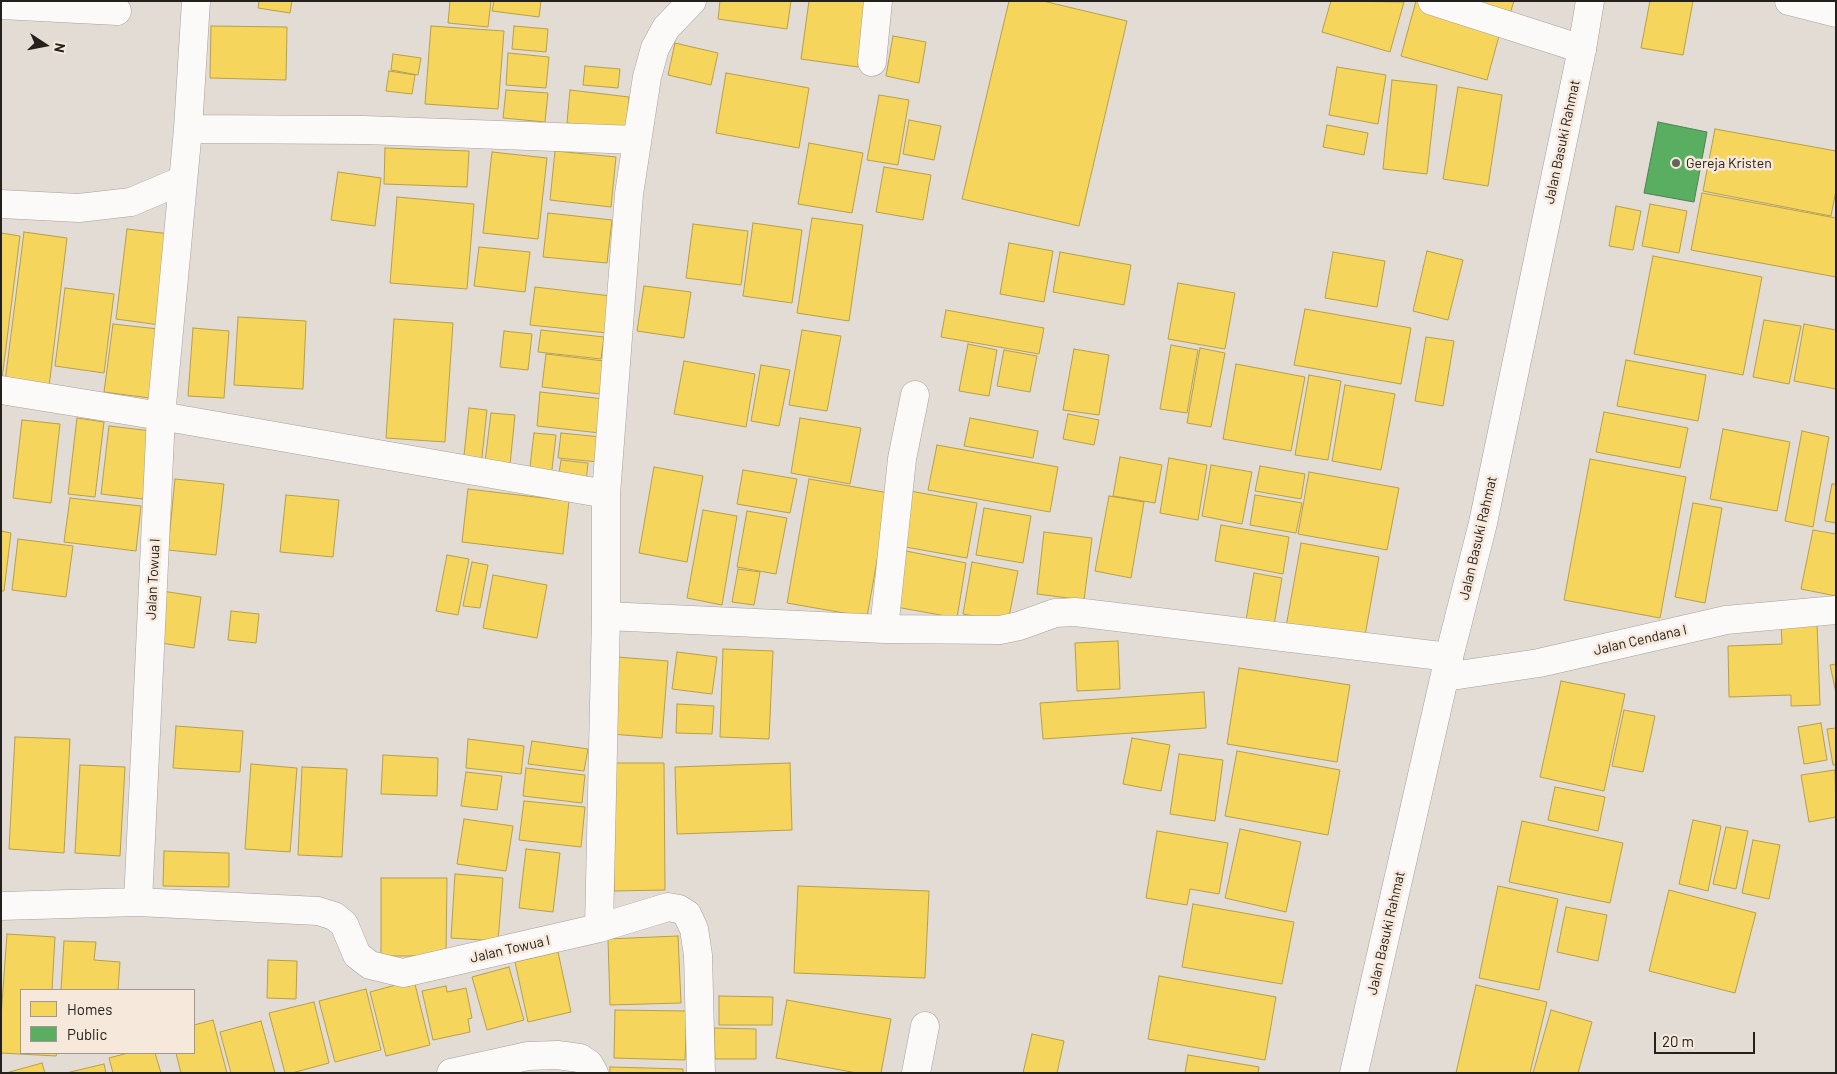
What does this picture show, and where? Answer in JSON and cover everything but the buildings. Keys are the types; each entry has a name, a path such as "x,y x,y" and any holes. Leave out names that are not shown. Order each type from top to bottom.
{"main road":[{"name":"Jalan Towua I","path":"138,902 161,416 188,128 196,1"},
{"path":"599,928 606,616 606,494 629,194 647,77 655,48 666,28 692,1"},
{"path":"872,62 878,1"},
{"path":"1432,1 1582,49"},
{"name":"Jalan Basuki Rahmat","path":"1354,1073 1447,667 1483,523 1582,49 1590,1"},
{"path":"1789,1 1836,13"},
{"path":"1,5 117,11"},
{"path":"188,128 364,130 638,140"},
{"path":"1,204 79,208 131,202 183,180"},
{"path":"1,390 606,494"},
{"path":"884,629 902,459 915,395"},
{"name":"Jalan Cendana I","path":"606,616 884,629 1000,630 1055,613 1075,612 1447,667 1539,663 1726,620 1836,610"},
{"name":"Jalan Towua I","path":"1,906 138,902 318,911 334,916 344,924 357,955 370,965 403,973 599,928 668,908 679,910 687,914 694,929 698,955 701,1073"},
{"path":"916,1073 925,1026"},
{"path":"451,1073 528,1056 557,1055 580,1058 589,1064 594,1073"}],"place":[{"name":"Gereja Kristen","path":"1676,163"}]}
